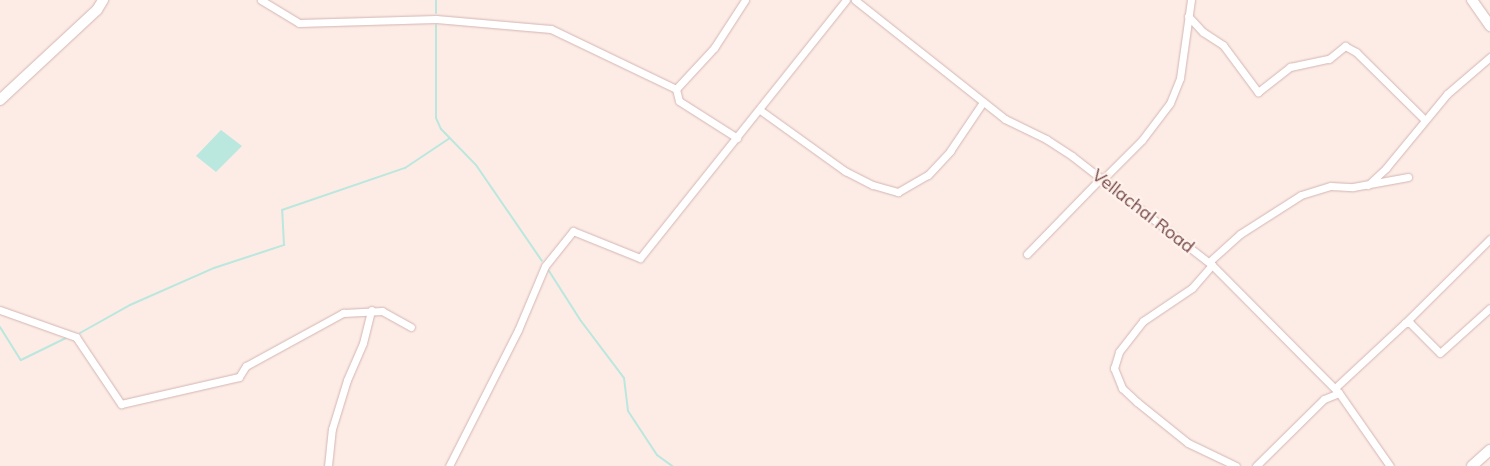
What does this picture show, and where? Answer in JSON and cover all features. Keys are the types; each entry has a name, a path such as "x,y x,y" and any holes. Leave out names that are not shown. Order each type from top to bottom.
{"main road":[{"path":"0,100 97,10 103,0"},
{"path":"1472,0 1490,26"},
{"path":"1472,466 1490,450"}],"street":[{"path":"261,0 299,23 436,19 551,29 676,89"},
{"path":"676,89 714,48 745,0"},
{"path":"449,466 518,330 545,266 573,231 640,258 846,0"},
{"name":"Vellachal Road","path":"855,0 1005,119 1046,139 1102,178 1210,263 1337,390 1390,466"},
{"path":"1028,254 1142,140 1170,104 1180,78 1191,0"},
{"path":"1188,16 1203,32 1223,45 1258,92 1290,67 1329,59 1345,46 1356,52 1424,119"},
{"path":"1368,185 1386,168 1424,119 1468,74 1490,57"},
{"path":"676,89 679,101 737,138"},
{"path":"760,110 845,172 873,185 898,192 928,175 950,151 983,102"},
{"path":"1236,466 1188,442 1122,388 1114,368 1119,352 1143,321 1192,288 1210,263 1240,234 1301,195 1331,186 1368,185 1408,177"},
{"path":"1256,466 1324,399 1337,390 1490,239"},
{"path":"1405,324 1410,323 1440,353 1490,308"},
{"path":"0,310 76,337 121,404 239,377 246,366 343,312 382,311 411,328"},
{"path":"328,466 332,429 347,380 363,343 371,310"}],"water":[{"path":"221,130 242,146 216,172 196,156"}],"waterway":[{"path":"436,0 436,13"},
{"path":"436,25 436,118 441,129 476,165 542,261"},
{"path":"80,333 130,305 214,268 284,245 282,210 405,168 450,138"},
{"path":"549,271 581,321 624,378 628,411 657,455 672,466"},
{"path":"0,327 21,360 66,338"}]}
